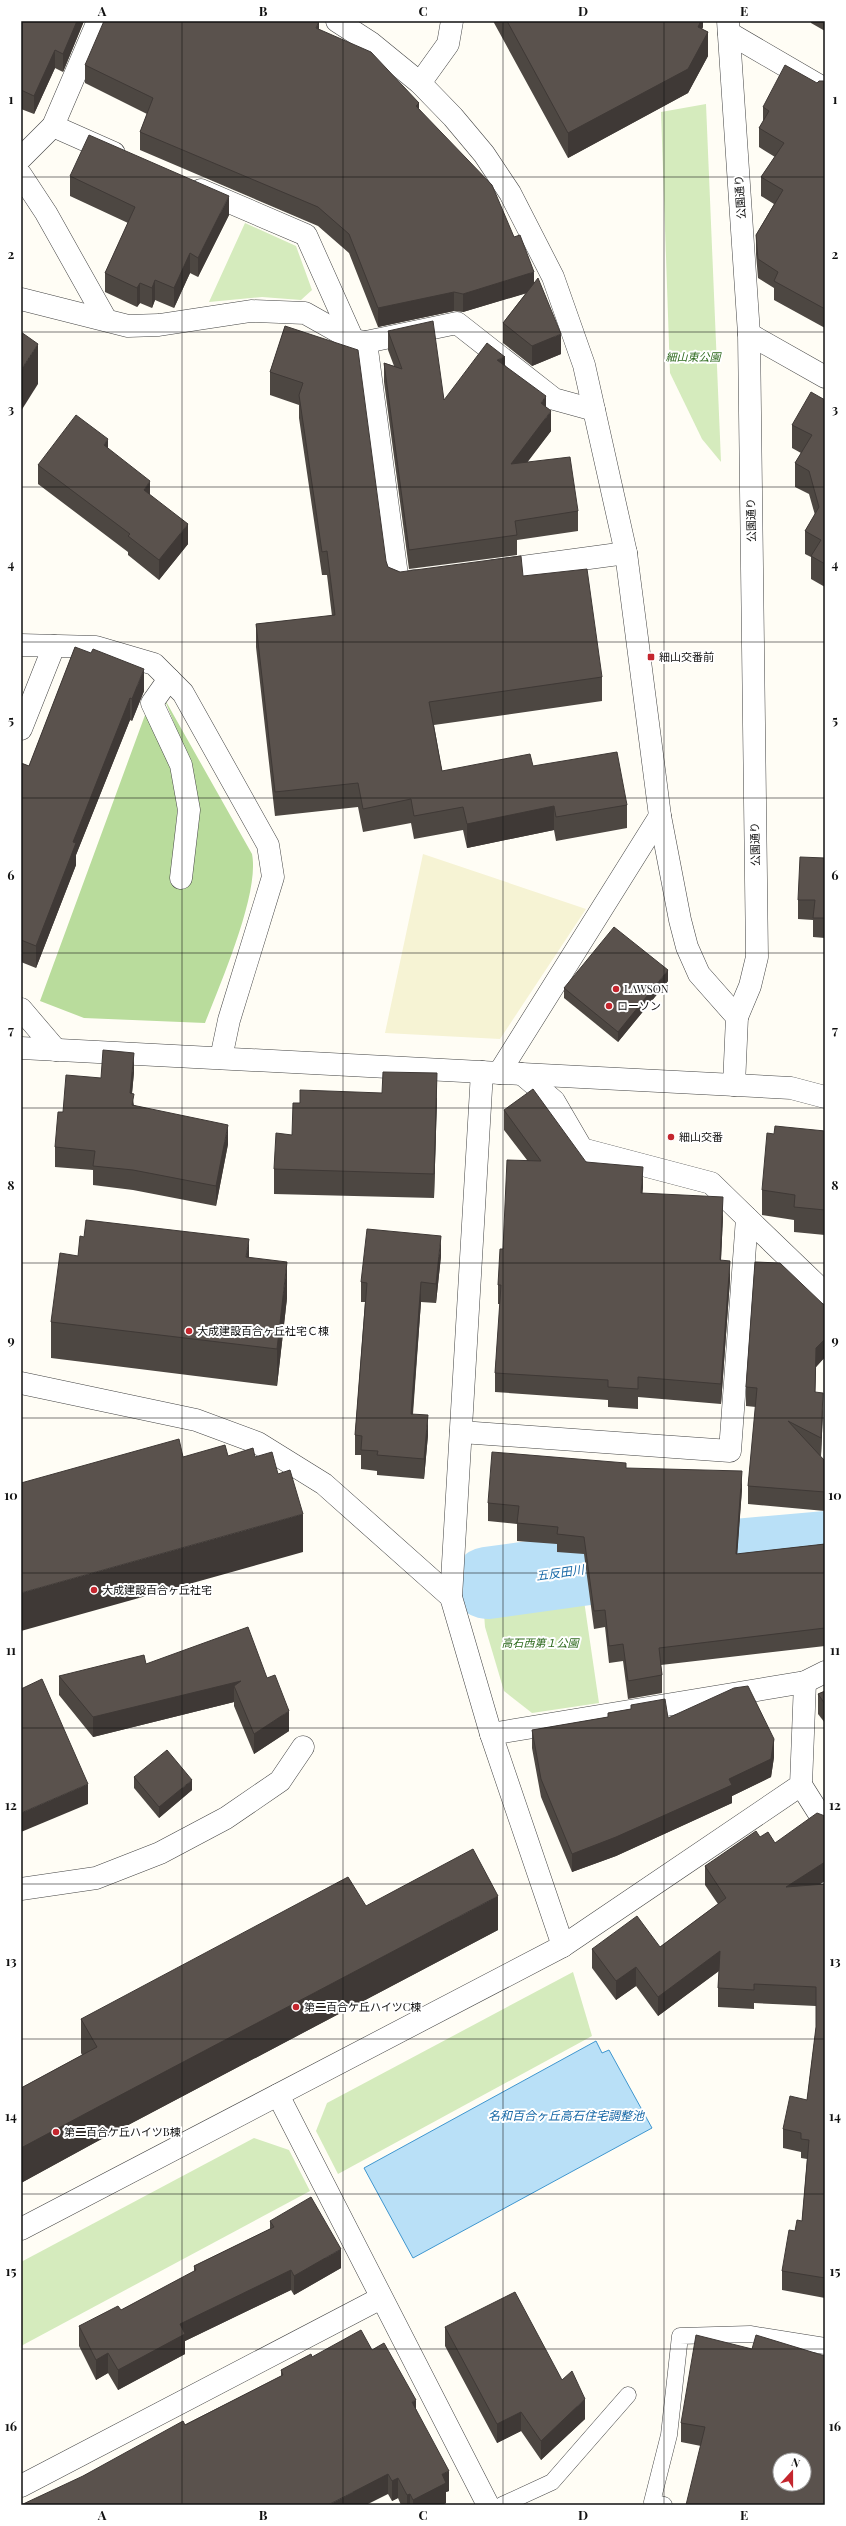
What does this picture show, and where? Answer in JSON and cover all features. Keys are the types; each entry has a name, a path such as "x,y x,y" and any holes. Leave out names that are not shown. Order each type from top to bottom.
{"street":[{"path":"21,158 53,126 98,21"},
{"path":"337,21 371,43 420,83 484,154 510,193 533,234 569,320 584,365 626,553 660,816 687,947 699,974 736,1017 734,1085"},
{"path":"420,83 448,44 452,21"},
{"path":"729,27 825,89"},
{"name":"公園通り","path":"729,27 749,334 757,957 750,986 736,1017"},
{"path":"53,126 133,160"},
{"path":"21,175 46,213 104,318"},
{"path":"183,182 306,236 360,341 398,583 437,578"},
{"path":"21,299 104,318 128,326 158,325 251,311 305,313 360,341 457,323 554,399 594,410"},
{"path":"749,334 825,377"},
{"path":"477,573 626,553"},
{"path":"21,645 96,647 154,664 183,693 268,845 273,877 229,1020 221,1058"},
{"path":"21,729 54,646"},
{"path":"169,679 152,703 183,772 189,810 180,878"},
{"path":"564,1946 491,1734 451,1597 461,1432 490,1072 660,816"},
{"path":"21,1009 56,1050"},
{"path":"21,1048 791,1088 825,1097"},
{"path":"522,1074 554,1101 582,1149 711,1184 825,1293"},
{"path":"461,1432 730,1451 747,1218"},
{"path":"21,1383 196,1420 258,1443 324,1484 451,1597"},
{"path":"491,1734 805,1682 825,1672"},
{"path":"805,1682 801,1785 825,1823"},
{"path":"21,1889 96,1878 160,1853 226,1818 280,1781 303,1747"},
{"path":"21,2229 564,1946 801,1785"},
{"path":"278,2095 488,2505"},
{"path":"21,2486 381,2298"}],"lane":[{"path":"664,2505 652,2502 669,2434 680,2336 750,2334 825,2346"},
{"path":"502,2505 552,2482 628,2395"}],"shaded area":[{"path":"423,854 586,909 500,1039 385,1033"}],"green space":[{"name":"細山東公園","path":"706,104 721,462 702,439 670,373 661,112"},
{"path":"245,223 296,246 312,290 301,300 262,297 209,302"},
{"path":"164,698 252,854 253,871 245,914 229,963 205,1023 84,1018 40,1001 148,707 171,766 178,806 170,883 190,869 189,761"},
{"name":"高石西第１公園","path":"582,1587 599,1703 532,1713 504,1691 485,1627 483,1600"},
{"path":"573,1972 592,2036 338,2174 316,2131 327,2103"},
{"path":"254,2138 289,2150 310,2191 21,2346 21,2262"}],"water":[{"name":"名和百合ヶ丘高石住宅調整池","path":"596,2041 602,2053 609,2050 652,2128 413,2258 364,2168"}],"building":[{"path":"21,21 77,21 63,54 55,50 34,96 21,90"},
{"path":"104,21 319,21 316,28 371,52 419,103 416,106 492,185 514,237 520,235 534,272 463,294 454,292 378,308 349,234 318,207 140,132 153,98 85,65"},
{"path":"507,21 701,21 698,27 708,32 688,69 568,133"},
{"path":"785,65 817,83 819,81 825,81 825,309 774,281 778,272 758,259 756,235 783,190 761,177 784,143 759,128 769,111 763,107"},
{"path":"89,135 229,196 198,258 190,253 174,288 155,280 152,288 140,283 137,288 105,273 135,207 70,176"},
{"path":"538,278 561,334 532,346 503,323"},
{"path":"433,321 444,400 487,343 505,357 497,360 546,396 541,403 551,411 511,464 570,457 578,511 515,521 517,535 409,550 384,363 402,369 388,331"},
{"path":"285,326 358,350 388,567 400,572 521,556 523,576 587,569 602,677 429,702 442,771 530,754 533,766 617,752 627,805 556,817 554,806 467,824 463,807 414,816 411,799 363,809 358,783 275,792 256,624 335,615 327,551 322,552 299,395 303,383 270,372"},
{"path":"21,332 38,344 21,370"},
{"path":"811,392 825,400 825,564 811,556 821,540 805,531 819,507 809,471 795,463 812,435 792,425"},
{"path":"76,415 108,439 104,445 150,481 144,490 188,524 159,560 128,536 130,534 38,465"},
{"path":"75,647 91,653 93,649 144,669 132,699 130,698 73,842 76,843 36,946 21,940 21,763 29,766"},
{"path":"800,857 825,858 825,918 813,918 815,900 798,900"},
{"name":"LAWSON","path":"614,927 668,970 618,1032 564,988"},
{"path":"103,1050 134,1053 130,1093 134,1094 132,1105 228,1125 216,1186 133,1170 93,1166 95,1151 55,1147 58,1112 63,1112 66,1075 101,1078"},
{"path":"383,1072 437,1073 434,1174 274,1169 276,1133 292,1135 293,1103 300,1103 300,1090 382,1093"},
{"path":"533,1089 586,1162 643,1167 641,1193 723,1197 720,1260 730,1261 721,1384 638,1377 638,1389 608,1387 608,1380 495,1373 501,1285 498,1285 500,1249 503,1249 507,1160 541,1161 504,1110"},
{"path":"775,1126 825,1131 825,1210 794,1207 795,1195 762,1190 767,1133 774,1134"},
{"path":"86,1220 249,1239 246,1257 287,1262 277,1349 51,1322 60,1253 78,1256 80,1236 84,1237"},
{"path":"367,1229 441,1236 436,1284 421,1282 411,1414 428,1415 424,1459 377,1455 378,1451 361,1450 362,1436 355,1435 367,1283 361,1282"},
{"path":"755,1262 780,1263 825,1306 825,1339 816,1348 815,1392 823,1393 821,1438 788,1421 825,1461 825,1492 748,1486 757,1388 746,1387"},
{"path":"179,1439 183,1457 225,1445 228,1456 253,1448 255,1457 272,1452 278,1474 290,1470 303,1514 21,1593 21,1483"},
{"path":"492,1452 626,1463 626,1468 742,1471 736,1554 825,1544 825,1628 659,1648 662,1675 628,1681 623,1644 609,1646 605,1610 594,1611 584,1537 557,1534 558,1527 517,1523 519,1506 488,1503"},
{"path":"248,1627 267,1678 275,1675 289,1711 254,1734 234,1686 241,1681 93,1717 59,1676 144,1655 146,1664"},
{"path":"42,1679 88,1784 21,1813 21,1689"},
{"path":"748,1686 774,1739 771,1759 729,1779 732,1785 616,1837 572,1854 541,1779 532,1730 608,1717 608,1713 631,1709 631,1705 665,1699 668,1718 734,1688"},
{"path":"825,1691 825,1704 818,1694"},
{"path":"167,1750 192,1780 159,1807 134,1777"},
{"path":"817,1813 825,1816 825,1862 786,1887 825,1884 825,2278 782,2271 789,2230 795,2231 797,2220 802,2221 809,2140 801,2139 801,2133 783,2129 790,2096 807,2100 816,2027 816,1987 754,1984 754,1990 718,1988 720,1951 658,1997 636,1967 616,1981 592,1949 637,1916 660,1947 726,1898 705,1866 756,1831 760,1837 768,1832 775,1843"},
{"path":"473,1849 498,1896 21,2148 21,2088 97,2047 81,2019 348,1877 366,1906"},
{"path":"311,2197 341,2249 294,2276 291,2270 180,2324 185,2334 118,2370 108,2353 96,2360 79,2326 118,2306 121,2310 196,2270 194,2266 274,2227 270,2221"},
{"path":"515,2292 562,2380 572,2371 585,2399 541,2441 521,2412 497,2424 445,2327"},
{"path":"361,2330 372,2350 384,2343 416,2400 412,2402 449,2471 442,2474 446,2483 413,2500 410,2494 407,2495 398,2478 392,2481 388,2474 328,2505 21,2505 83,2476 183,2421 185,2425 283,2375 281,2370 311,2354 312,2357"},
{"path":"696,2335 752,2349 756,2335 825,2356 825,2505 686,2505 705,2427 681,2423"}],"waterway":[{"name":"五反田川","path":"487,1583 602,1567 825,1547"}],"place":[{"name":"細山交番前","path":"651,657"},
{"name":"LAWSON","path":"616,989"},
{"name":"ローソン","path":"609,1006"},
{"name":"細山交番","path":"671,1137"},
{"name":"大成建設百合ヶ丘社宅Ｃ棟","path":"189,1331"},
{"name":"大成建設百合ヶ丘社宅","path":"94,1590"},
{"name":"第二百合ケ丘ハイツC棟","path":"296,2007"},
{"name":"第二百合ケ丘ハイツB棟","path":"56,2132"}]}
